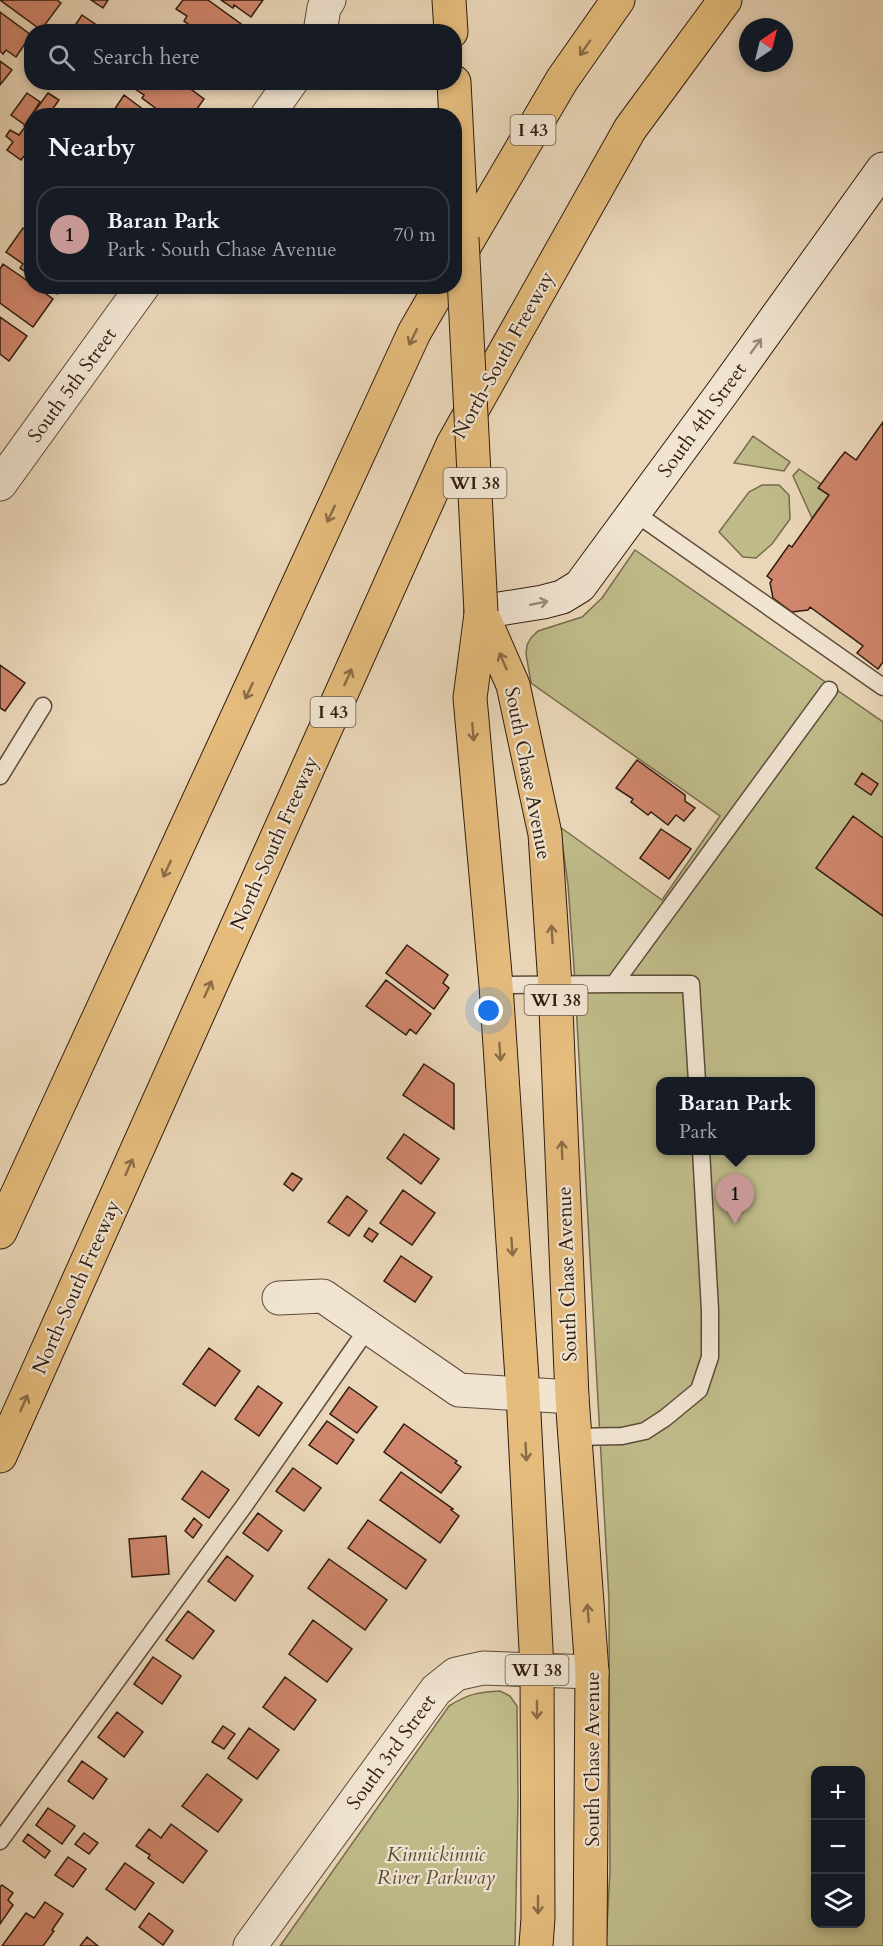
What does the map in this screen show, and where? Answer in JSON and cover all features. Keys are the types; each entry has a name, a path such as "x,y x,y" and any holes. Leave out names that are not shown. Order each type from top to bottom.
{"main road":[{"path":"449,0 450,24"},
{"name":"I 43","path":"462,250 561,80 618,0"},
{"name":"North-South Freeway","path":"0,1456 453,444 630,129 725,0"},
{"name":"South Chase Avenue","path":"462,250 481,612 470,698 496,985 523,1394 537,1669 538,1918 536,1946"},
{"path":"0,1232 414,333 436,294"},
{"name":"South Chase Avenue","path":"481,612 513,685 545,834 555,985 572,1397 592,1672 590,1946"}],"street":[{"path":"321,24 324,8 329,0"},
{"path":"273,108 285,90"},
{"name":"South 4th Street","path":"481,612 543,602 562,597 580,586 883,169"},
{"name":"South 5th Street","path":"0,484 137,294"},
{"path":"279,1298 323,1296 459,1390 572,1397"},
{"name":"South 3rd Street","path":"250,1946 436,1690 456,1674 483,1668 592,1672"}],"lane":[{"path":"634,513 883,687"},
{"path":"614,984 829,690"},
{"path":"0,776 43,706"},
{"path":"496,985 691,984 697,1077"},
{"path":"575,1437 622,1436 645,1431 699,1390 710,1357 710,1310 701,1155"},
{"path":"0,1841 244,1506 368,1328"}],"green space":[{"path":"753,436 790,462 784,471 734,463"},
{"path":"799,469 821,484 819,488 829,495 812,518 793,476"},
{"path":"762,485 779,485 789,495 790,519 772,544 756,558 743,557 719,532 749,492"},
{"path":"635,550 883,722 883,1946 606,1946 610,1870 609,1600 574,967 568,885 560,827 662,900 720,816 531,683 526,654 527,645 538,631 582,617 602,598"},
{"name":"Kinnickinnic River Parkway","path":"500,1691 510,1696 517,1706 515,1946 280,1946 449,1706 473,1694"}],"building":[{"path":"0,0 57,0 61,3 45,24 33,24"},
{"path":"91,0 108,0 103,8"},
{"path":"183,0 208,0 241,24 188,24 184,21 187,16 176,9"},
{"path":"221,0 263,0 251,17 234,5 233,8"},
{"path":"0,12 24,30 24,45 16,57 6,50 3,54 0,51"},
{"path":"82,15 95,24 76,24"},
{"path":"0,61 12,70 0,85"},
{"path":"136,90 192,90 204,99 198,108 155,108 142,98 144,95"},
{"path":"27,93 40,102 36,108 24,108 24,124 11,115"},
{"path":"48,93 59,100 53,108 37,108"},
{"path":"124,95 141,108 115,108"},
{"path":"24,128 24,156 21,160 7,150 13,142 6,136 10,130 19,135"},
{"path":"24,229 24,271 20,268 23,264 6,252"},
{"path":"3,264 24,278 24,294 46,294 53,299 33,327 0,303 0,269"},
{"path":"0,317 27,336 9,361 0,354"},
{"path":"883,422 883,662 878,669 857,653 863,646 810,607 808,610 792,612 773,598 770,583 772,580 767,576 789,545 792,547 829,495 818,488 840,458 845,452 856,460"},
{"path":"0,665 25,683 5,711 0,708"},
{"path":"637,760 685,795 685,801 695,808 684,821 676,815 668,825 651,812 648,815 631,802 633,799 616,788"},
{"path":"862,773 878,784 871,795 855,784"},
{"path":"853,816 883,838 883,916 816,868"},
{"path":"661,829 691,849 669,879 640,858"},
{"path":"407,945 448,975 443,983 449,988 434,1009 386,973"},
{"path":"386,980 431,1014 416,1034 410,1029 406,1035 366,1006"},
{"path":"424,1064 454,1084 454,1129 403,1095"},
{"path":"404,1134 439,1159 421,1184 387,1158"},
{"path":"292,1173 302,1179 293,1191 284,1184"},
{"path":"403,1190 435,1213 412,1245 380,1223"},
{"path":"347,1196 367,1211 349,1236 328,1222"},
{"path":"369,1228 378,1234 372,1242 364,1236"},
{"path":"401,1256 432,1277 415,1302 384,1281"},
{"path":"209,1348 240,1371 215,1406 183,1384"},
{"path":"258,1386 282,1403 259,1436 235,1419"},
{"path":"349,1387 377,1407 357,1433 330,1414"},
{"path":"327,1421 354,1440 337,1464 309,1445"},
{"path":"404,1424 457,1461 455,1463 461,1467 441,1493 384,1452"},
{"path":"293,1468 321,1488 304,1511 276,1491"},
{"path":"202,1471 229,1490 209,1518 182,1499"},
{"path":"401,1472 453,1509 451,1510 459,1516 440,1543 380,1500"},
{"path":"258,1513 282,1531 268,1551 243,1533"},
{"path":"194,1518 202,1525 193,1538 185,1531"},
{"path":"368,1520 426,1560 406,1589 348,1548"},
{"path":"166,1536 169,1574 132,1577 129,1539"},
{"path":"227,1556 253,1576 235,1601 208,1581"},
{"path":"329,1559 387,1600 365,1630 308,1588"},
{"path":"188,1611 214,1631 193,1659 166,1640"},
{"path":"313,1620 352,1649 327,1682 289,1654"},
{"path":"153,1657 181,1676 162,1704 134,1684"},
{"path":"285,1677 316,1700 294,1730 263,1707"},
{"path":"117,1712 143,1732 124,1757 98,1737"},
{"path":"223,1726 235,1734 224,1749 212,1742"},
{"path":"249,1728 279,1750 257,1779 228,1758"},
{"path":"82,1761 107,1779 93,1799 68,1781"},
{"path":"207,1774 242,1800 218,1832 182,1806"},
{"path":"48,1808 75,1826 62,1844 36,1825"},
{"path":"171,1824 207,1851 183,1883 148,1858 150,1855 136,1846 149,1829 161,1838"},
{"path":"84,1833 98,1843 89,1854 75,1844"},
{"path":"28,1834 50,1851 45,1858 23,1841"},
{"path":"68,1857 86,1869 73,1887 55,1875"},
{"path":"125,1863 154,1883 135,1910 106,1889"},
{"path":"2,1885 13,1893 8,1900 13,1905 0,1924 0,1887"},
{"path":"45,1902 63,1914 43,1946 2,1946 26,1913 34,1918"},
{"path":"149,1913 173,1931 163,1945 139,1927"},
{"path":"87,1937 98,1946 80,1946"}],"place":[{"name":"Baran Park","path":"735,1224"}]}
